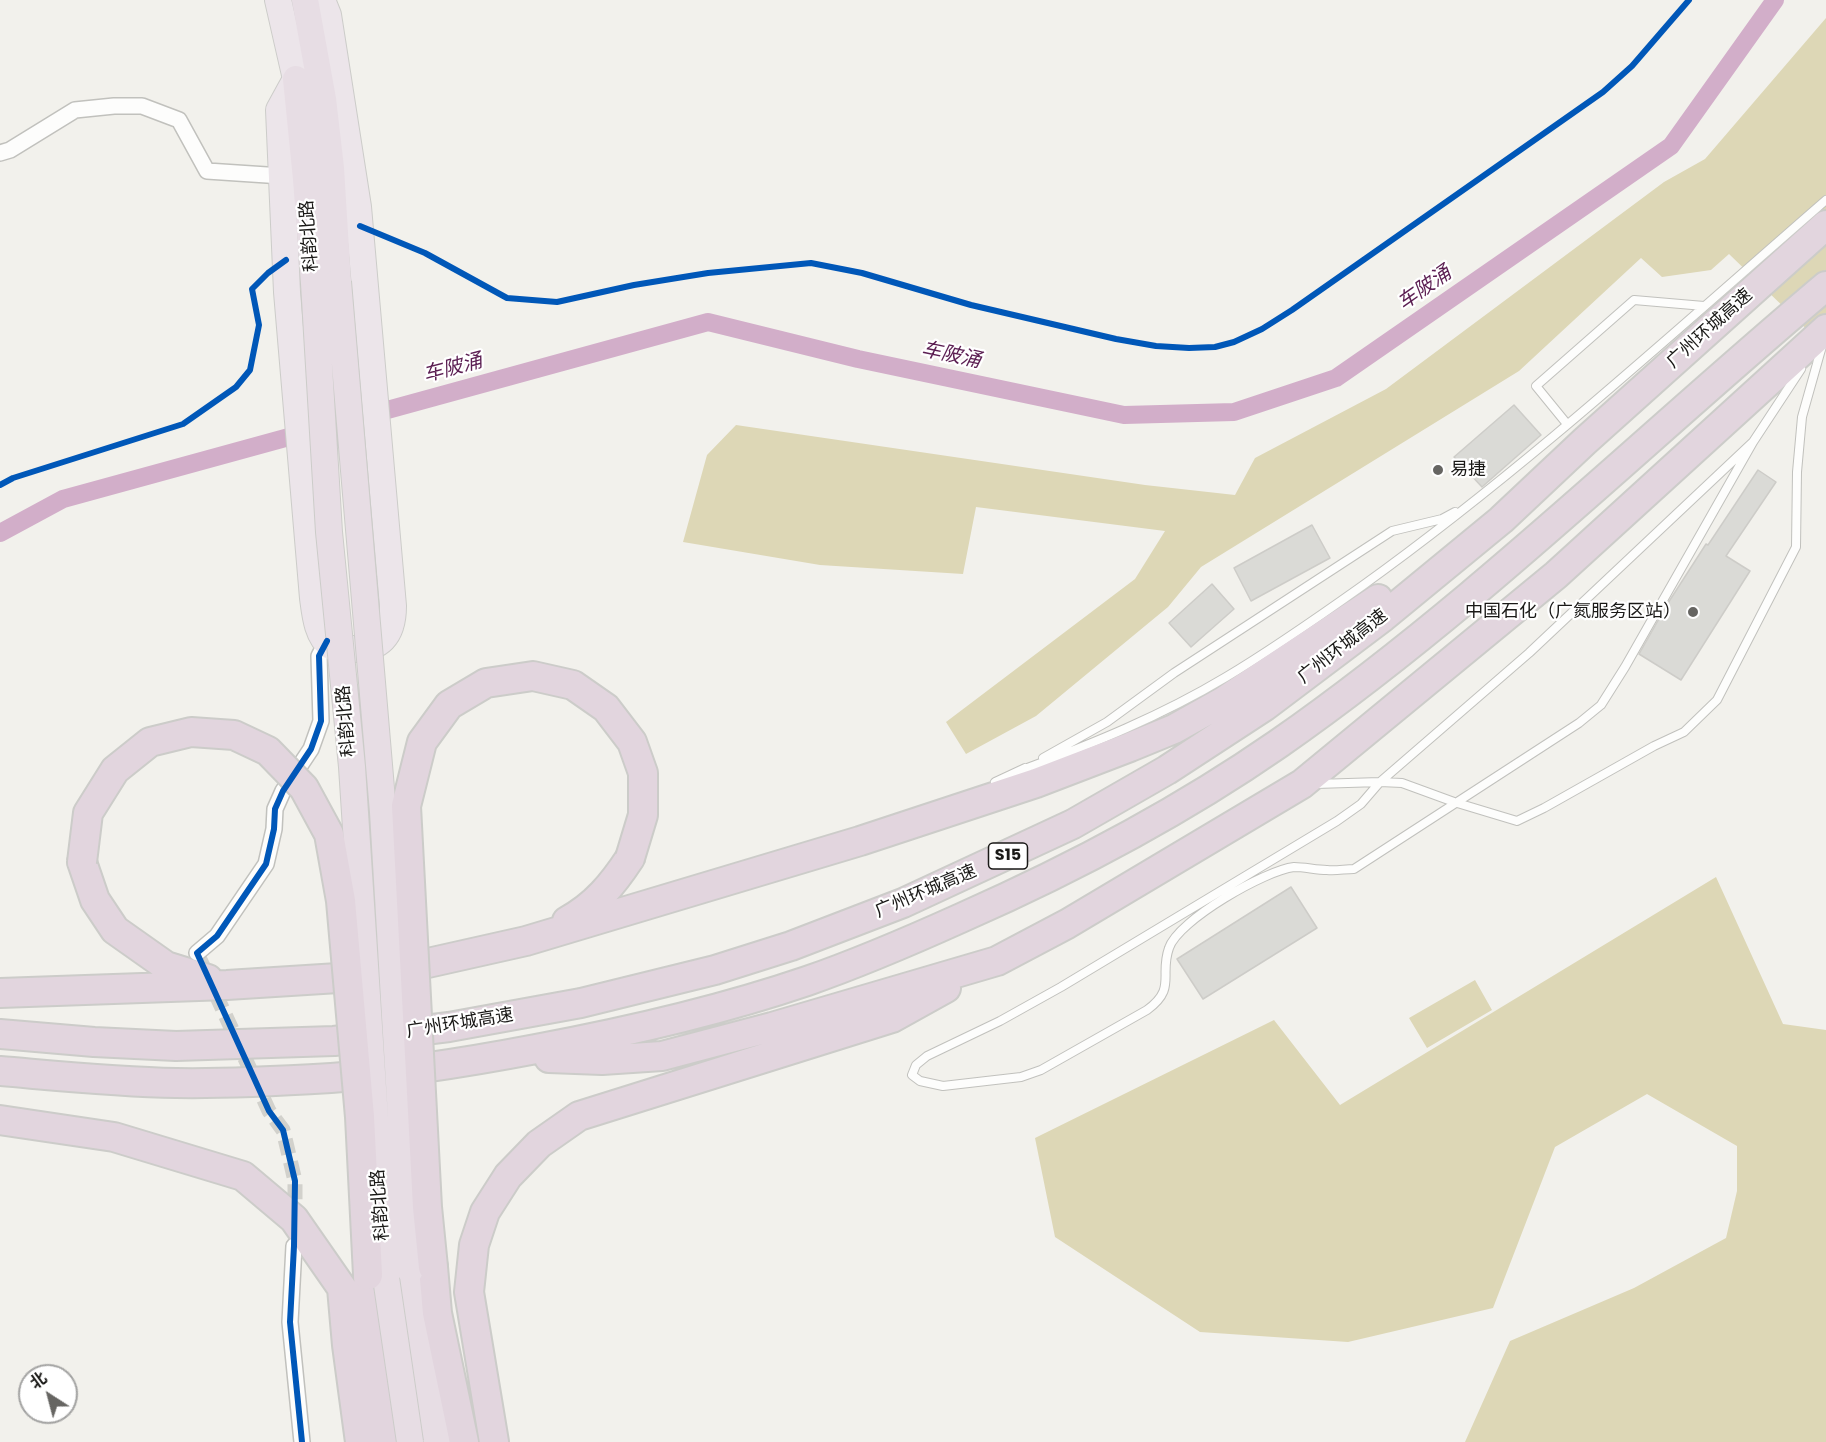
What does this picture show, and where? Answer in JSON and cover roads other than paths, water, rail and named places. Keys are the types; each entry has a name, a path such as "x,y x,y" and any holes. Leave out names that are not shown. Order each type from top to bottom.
{"highway":[{"name":"科韵北路","path":"305,0 323,99 330,168 326,283 329,532 352,778 385,1271 410,1442"},
{"name":"科韵北路","path":"296,79 304,158 326,283 383,812 410,1270 422,1363 436,1442"},
{"name":"广州环城高速","path":"0,1034 176,1046 334,1041 449,1027 581,1004 715,970 791,946 903,903 988,866 1073,824 1167,770 1265,706 1324,662 1500,520 1826,225"},
{"name":"广州环城高速","path":"0,1071 147,1082 256,1081 335,1077 455,1064 614,1034 725,1006 809,980 922,936 1094,857 1199,796 1277,744 1409,646 1530,544 1826,286"},
{"path":"494,1442 469,1292 474,1245 485,1212 508,1176 539,1144 579,1116 892,1018 1067,924 1302,784 1556,575 1826,331"},
{"path":"0,993 227,985 370,976 525,941 860,841 1036,783 1174,729 1224,701 1500,520"},
{"path":"464,1442 437,1313 428,1207 406,806 422,742 449,705 486,683 532,676 573,685 606,708 632,742 643,773 643,815 630,858 610,887 582,913 525,941"},
{"path":"227,985 166,966 115,930 95,900 82,862 88,813 116,770 150,742 191,732 234,735 268,751 304,788 329,834 341,902 360,1117 374,1376 383,1442"},
{"path":"496,1056 602,1060 662,1056 772,1027 997,961"},
{"path":"0,1120 114,1137 243,1176 294,1219 342,1288 360,1442"}],"main road":[{"name":"科韵北路","path":"278,0 296,79"},
{"path":"296,79 279,110 287,292 309,563 315,617 321,635 331,646 342,649 359,649 380,642 389,632 393,620 393,606 358,207 328,15 322,0"}],"street":[{"path":"0,153 10,150 75,110 141,106 179,120 207,171 282,176"},
{"path":"197,953 217,936 266,864 273,829 274,809 311,749 321,721 319,656 327,641"},
{"path":"294,1246 290,1322 302,1442"}],"lane":[{"path":"991,784 1103,740 1181,702 1225,678 1287,639 1395,562 1480,497 1826,200"},
{"path":"1567,424 1536,386 1634,300 1704,306"},
{"path":"1753,442 1529,653 1380,782 1361,804 1337,822 1061,987 1000,1021 927,1056 916,1065 912,1075 920,1081 942,1086 1021,1077 1041,1070 1147,1010 1160,1000 1165,987 1169,948 1188,922 1201,913 1269,874 1294,867 1327,870 1354,869 1454,802 1580,723 1601,705 1625,668 1753,442 1826,331"},
{"path":"1302,784 1402,783 1517,821 1684,732 1717,700 1796,547 1797,472 1802,417 1826,331"},
{"path":"1022,770 1107,722 1174,673 1392,531 1442,519 1480,497"},
{"path":"860,841 959,798"}],"waterway":[{"name":"车陂涌","path":"0,533 63,499 708,322 858,359 1124,415 1234,412 1336,378 1671,146 1775,0"}],"tunnel":[{"path":"197,953 269,1111 283,1130 295,1181 295,1219"}],"place":[{"name":"易捷","path":"1438,470"},
{"name":"中国石化（广氮服务区站）","path":"1693,612"}]}
